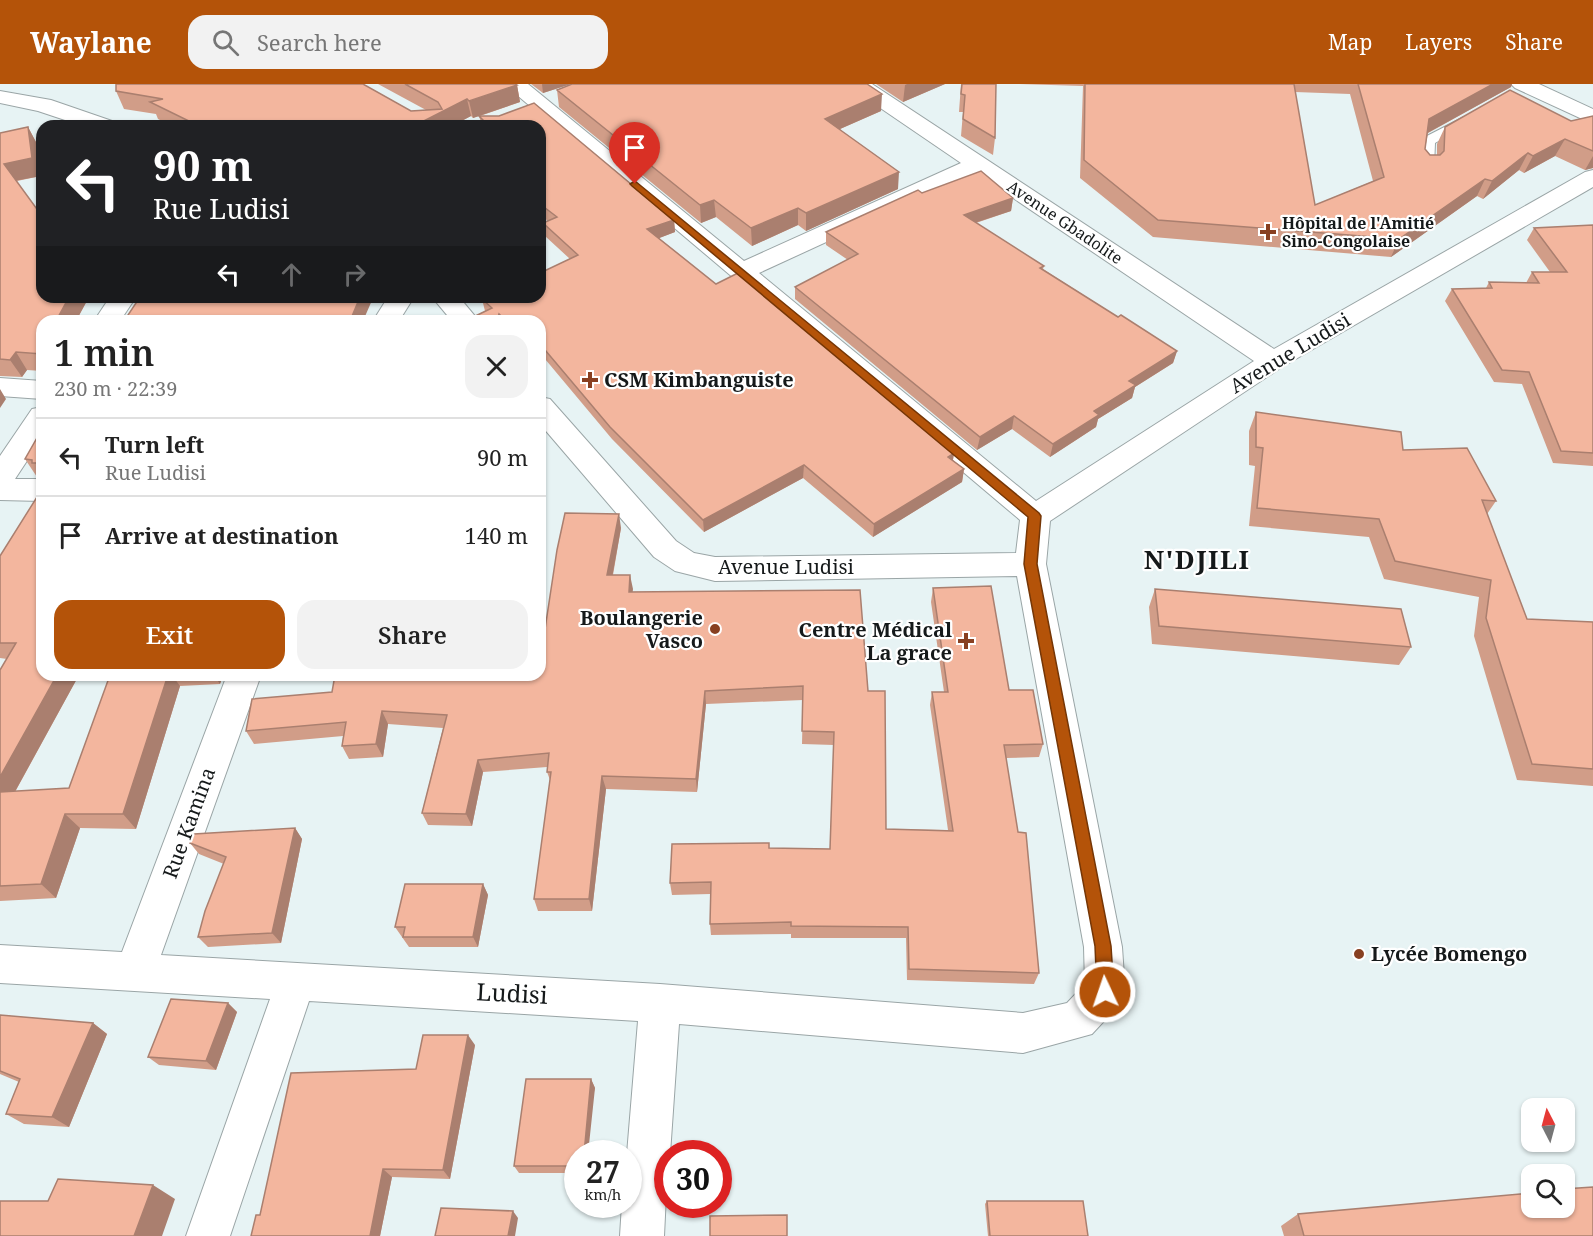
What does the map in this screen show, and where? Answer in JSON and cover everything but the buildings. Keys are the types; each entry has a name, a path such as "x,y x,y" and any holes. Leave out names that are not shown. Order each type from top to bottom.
{"street":[{"path":"0,97 17,84"},
{"path":"515,84 1035,516 1030,564"},
{"name":"Avenue Gbadolite","path":"858,84 1273,361"},
{"path":"1522,87 1593,117"},
{"path":"0,97 43,105 87,120"},
{"path":"741,272 978,164"},
{"name":"Avenue Ludisi","path":"1035,516 1273,361 1593,177"},
{"path":"450,303 461,315"},
{"path":"0,387 36,390"},
{"name":"Avenue Ludisi","path":"546,413 665,549 686,563 716,569 1030,564"},
{"path":"0,479 36,425"},
{"path":"0,489 36,490"},
{"name":"Ludisi","path":"0,964 660,1003 1023,1033 1078,1020 1105,992 1103,946 1030,564"},
{"name":"Rue Kamina","path":"135,971 242,681"},
{"path":"208,1236 296,980"},
{"path":"642,1236 660,1003"}],"lane":[{"path":"1427,167 1428,141 1478,113"}],"place":[{"name":"Hôpital de l'Amitié Sino-Congolaise","path":"1268,232"},
{"name":"CSM Kimbanguiste","path":"590,380"},
{"name":"Boulangerie Vasco","path":"715,629"},
{"name":"Centre Médical La grace","path":"966,641"},
{"name":"Lycée Bomengo","path":"1359,954"}],"district":[{"name":"N'DJILI","path":"1197,560"}],"route":[{"path":"635,184 1035,516 1030,564 1103,946 1105,992"}]}
